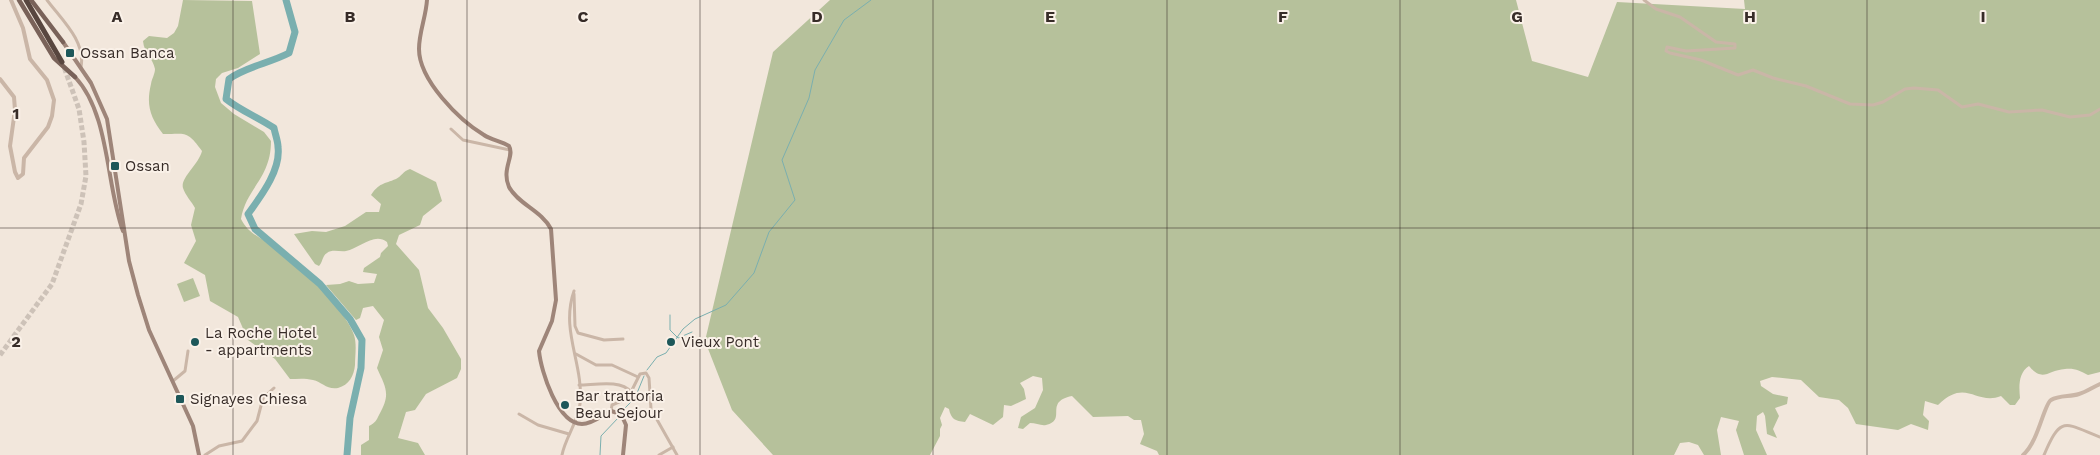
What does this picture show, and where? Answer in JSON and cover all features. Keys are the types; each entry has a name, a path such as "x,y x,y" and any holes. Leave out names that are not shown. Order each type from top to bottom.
{"highway":[{"path":"26,0 62,62"}],"main road":[{"path":"19,0 54,58 75,77 98,121 119,221 126,240"},
{"path":"31,0 81,67 99,98 107,119 126,240 142,310 192,426 199,455"},
{"path":"427,0 419,47 420,61 426,74 446,102 467,123 487,137 509,146 511,150 505,172 509,186 513,192 545,221 552,232 556,300 552,321 538,351 558,408 573,422 585,424 611,411 618,412 625,420 623,455"}],"street":[{"path":"0,79 14,98 10,146 14,172 18,178 23,174 24,158 27,152 48,127 52,116 54,100 47,80 30,59 23,28 11,0"},
{"path":"47,0 74,35 81,54 81,67"},
{"path":"1644,0 1656,9 1680,17 1716,42 1729,42 1735,44 1736,48 1701,51 1667,47 1666,51 1701,60 1738,75 1753,70 1773,78 1806,86 1850,104 1873,105 1883,102 1905,89 1914,88 1938,90 1962,107 1978,104 2009,112 2042,110 2070,117 2090,116 2100,109"},
{"path":"451,129 463,140 511,150"},
{"path":"562,455 580,406 576,354 568,321 574,291 574,319 578,333 604,340 623,339"},
{"path":"172,382 185,371 188,351"},
{"path":"576,354 596,365 612,365 638,377"},
{"path":"611,411 612,405 626,398 642,373 648,375 651,409 677,455"},
{"path":"2023,455 2033,441 2043,420 2047,405 2051,400 2078,395 2100,384"},
{"path":"579,385 617,385 625,387 630,392"},
{"path":"205,455 220,446 242,441 257,421 263,398 274,388"},
{"path":"519,414 538,425 569,434"},
{"path":"2044,455 2054,431 2060,427 2067,425 2100,437"},
{"path":"658,455 673,447"}],"green space":[{"path":"183,0 252,1 260,54 238,68 222,73 216,79 215,87 221,103 234,114 264,132 271,141 267,165 248,199 241,219 250,231 282,252 306,273 331,299 349,324 355,339 355,365 350,380 342,387 331,388 313,380 290,379 275,359 248,340 238,317 210,301 205,275 184,263 196,241 191,225 195,208 184,191 183,184 202,151 189,136 163,134 155,122 150,110 149,98 155,69 143,41 149,36 167,38 174,33 178,26"},
{"path":"830,0 1516,0 1532,61 1588,77 1617,2 1745,9 1744,0 2100,0 2100,372 2088,375 2069,369 2042,375 2029,366 2021,376 2020,398 2015,405 2010,405 2001,396 1985,398 1964,392 1948,397 1938,405 1925,401 1923,415 1929,421 1928,430 1911,424 1898,430 1856,424 1848,408 1839,400 1819,397 1801,380 1772,377 1760,381 1761,386 1773,394 1788,397 1787,404 1775,408 1779,416 1773,429 1777,438 1767,434 1763,412 1757,416 1756,430 1767,455 1744,455 1736,430 1739,421 1721,417 1717,430 1721,455 1704,455 1698,445 1689,442 1680,443 1674,455 1159,455 1157,451 1140,444 1144,434 1141,420 1134,420 1128,416 1093,417 1072,396 1059,402 1055,419 1052,423 1044,425 1030,423 1023,429 1018,428 1021,417 1035,408 1043,390 1042,378 1033,376 1020,383 1024,389 1026,399 1011,406 1004,405 1003,417 993,425 970,414 965,422 956,420 952,417 949,409 945,407 940,418 942,425 940,436 930,455 773,455 732,410 705,341 773,52"},
{"path":"410,169 436,182 442,201 423,216 420,225 399,235 396,244 419,270 428,308 443,328 461,359 461,369 457,378 426,394 415,410 406,412 398,438 418,443 425,455 361,455 361,445 369,440 369,426 377,419 385,402 385,386 377,368 383,350 379,337 384,320 373,306 363,308 360,318 356,320 326,285 349,281 358,284 374,283 377,274 363,272 364,268 380,257 381,253 388,246 387,242 377,239 351,250 329,252 325,254 319,266 315,264 294,234 312,231 326,232 345,226 366,212 379,212 381,204 371,195 379,186 396,179"},
{"path":"193,278 200,296 184,302 177,284"}],"waterway":[{"path":"286,0 295,32 289,53 242,71 229,79 226,99 274,128 277,140 278,156 273,174 248,214 255,229 320,284 350,319 362,340 361,368 350,418 347,455"},
{"path":"647,370 657,357 666,353 683,329 695,319 726,305 754,273 769,232 795,200 782,160 809,98 815,70 844,20 871,0"},
{"path":"670,315 670,330 678,338 692,332"},
{"path":"621,412 635,398 644,376"},
{"path":"600,455 601,436 619,417"}],"tunnel":[{"path":"0,355 52,284 81,204 86,176 84,142 79,109 64,67"}],"place":[{"name":"Ossan Banca","path":"70,53"},
{"name":"Ossan","path":"115,166"},
{"name":"La Roche Hotel - appartments","path":"195,342"},
{"name":"Vieux Pont","path":"671,342"},
{"name":"Signayes Chiesa","path":"180,399"},
{"name":"Bar trattoria Beau Sejour","path":"565,405"}]}
